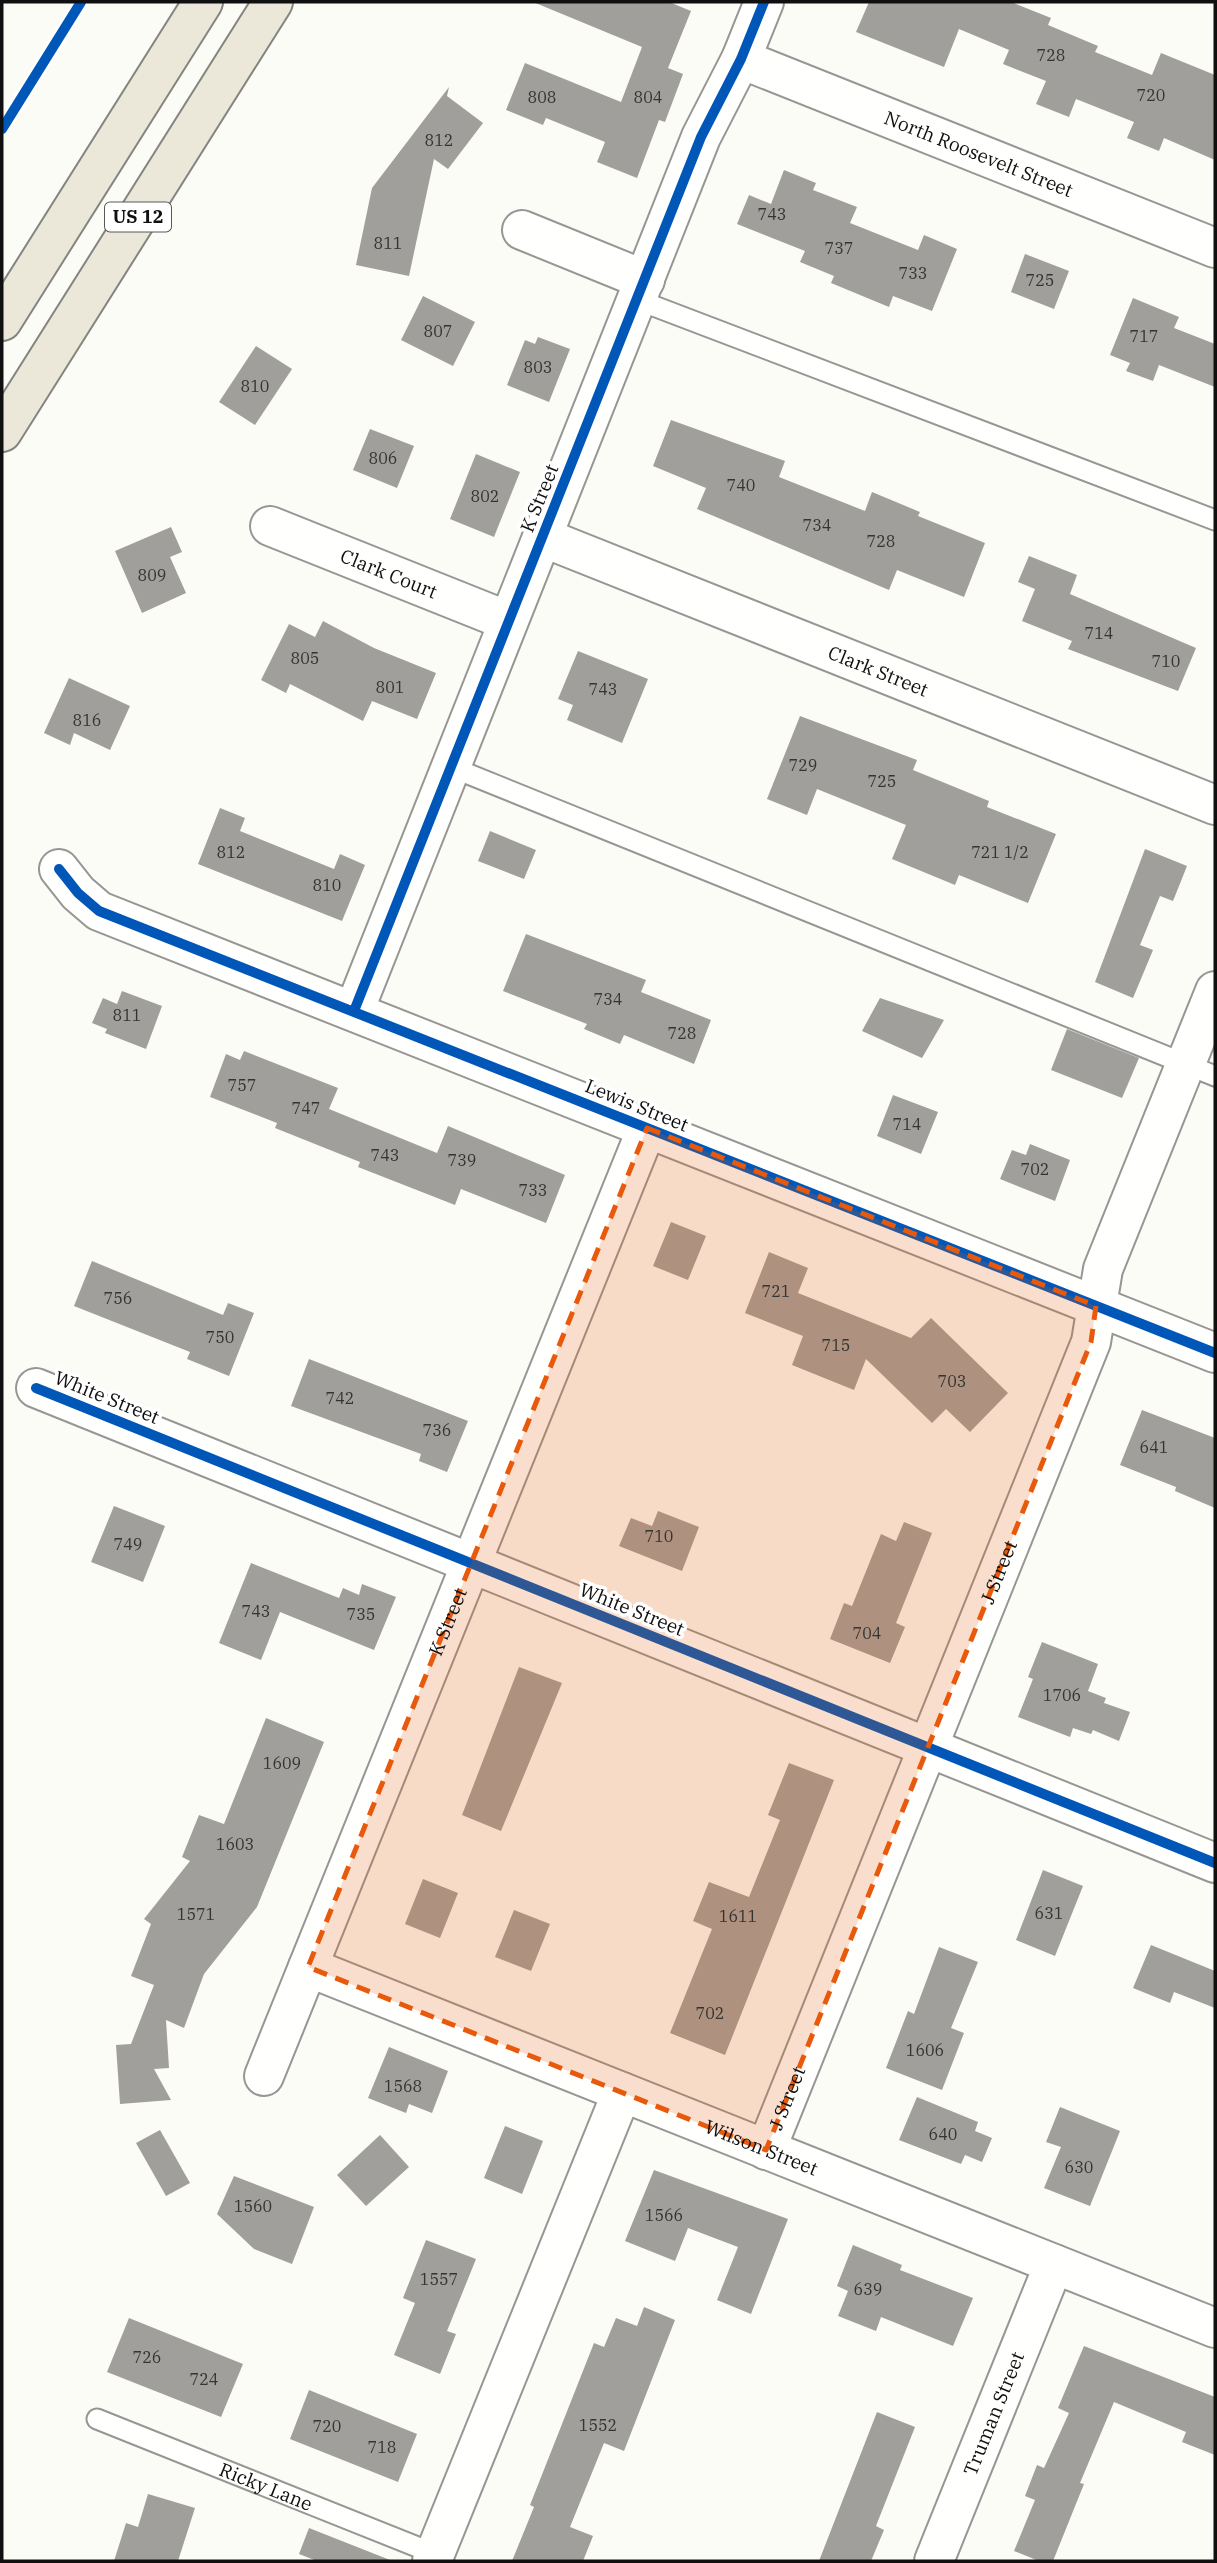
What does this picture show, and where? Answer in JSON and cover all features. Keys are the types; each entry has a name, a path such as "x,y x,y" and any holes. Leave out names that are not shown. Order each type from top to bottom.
{"highway":[{"name":"US 12","path":"2,321 203,2"},
{"name":"US 12","path":"2,432 273,2"}],"street":[{"name":"K Street","path":"354,1011 701,137 740,59 764,2"},
{"name":"North Roosevelt Street","path":"740,59 1215,248"},
{"path":"522,230 641,290"},
{"name":"Clark Court","path":"270,526 508,621"},
{"name":"Clark Street","path":"542,537 1215,805"},
{"name":"Lewis Street","path":"59,869 78,894 99,911 1215,1353"},
{"name":"J Street","path":"766,2150 1091,1342 1103,1269 1200,1070 1215,991"},
{"name":"K Street","path":"264,2076 647,1128"},
{"name":"White Street","path":"36,1388 1215,1863"},
{"name":"Wilson Street","path":"308,1967 1215,2328"},
{"path":"433,2558 622,2092"},
{"name":"Truman Street","path":"934,2561 1054,2264"}],"lane":[{"path":"641,290 1215,520"},
{"path":"451,767 1200,1070"},
{"name":"Ricky Lane","path":"97,2419 433,2558"}],"highlighted area":[{"path":"647,1128 1096,1306 1091,1342 766,2150 308,1967"}],"building":[{"path":"533,2 669,2 691,11 668,68 683,74 665,122 659,120 637,178 597,162 605,142 546,118 543,125 506,110 525,63 621,102 642,47"},
{"path":"869,2 1011,2 1051,18 1048,25 1098,46 1095,52 1152,75 1161,53 1215,75 1215,160 1164,138 1159,151 1127,138 1134,122 1076,99 1069,117 1036,104 1046,81 1003,64 1009,50 959,29 944,67 856,32"},
{"path":"449,87 447,96 483,123 448,169 434,159 409,276 356,265 372,188"},
{"path":"784,170 816,183 813,190 857,207 850,223 918,250 924,235 957,249 932,311 893,296 889,307 831,283 834,276 800,262 805,251 737,224 749,195 771,204"},
{"path":"1025,254 1069,271 1054,309 1011,292"},
{"path":"423,296 475,322 453,366 401,340"},
{"path":"1133,298 1179,317 1174,328 1215,344 1215,387 1159,365 1153,381 1126,371 1130,363 1110,355"},
{"path":"538,337 570,349 549,402 507,385 525,340 535,344"},
{"path":"256,346 292,369 255,425 219,402"},
{"path":"671,420 785,461 779,477 865,511 872,492 920,512 918,516 985,543 964,597 897,570 889,590 697,509 706,488 653,466"},
{"path":"370,429 414,446 397,488 353,470"},
{"path":"476,454 520,472 494,537 450,519"},
{"path":"171,527 182,552 170,557 186,593 142,613 115,551"},
{"path":"1029,556 1077,575 1070,594 1196,648 1178,691 1068,649 1072,641 1022,621 1035,589 1018,582"},
{"path":"323,621 374,648 436,673 417,719 372,701 363,721 290,684 286,693 261,680 289,624 315,637"},
{"path":"578,651 648,679 622,743 567,720 573,705 558,699"},
{"path":"69,678 130,706 110,750 74,733 70,745 44,733"},
{"path":"800,716 917,760 913,770 989,801 987,807 1056,834 1028,903 959,875 955,885 892,859 906,825 817,789 807,815 767,799"},
{"path":"220,808 245,818 240,831 334,869 340,854 365,865 342,921 198,864"},
{"path":"490,831 536,850 524,879 478,861"},
{"path":"1145,849 1187,866 1173,901 1160,896 1140,945 1153,950 1133,998 1095,982"},
{"path":"526,934 646,980 641,992 711,1020 694,1064 624,1035 620,1044 584,1029 587,1024 503,991"},
{"path":"122,991 162,1006 146,1049 105,1033 107,1029 92,1023 103,998 117,1004"},
{"path":"880,998 944,1020 922,1058 862,1031"},
{"path":"1067,1029 1139,1058 1122,1098 1051,1070"},
{"path":"244,1051 338,1088 329,1109 437,1153 448,1126 565,1175 546,1223 461,1189 455,1205 358,1167 360,1162 275,1128 277,1123 210,1097 226,1054 240,1060"},
{"path":"893,1095 938,1112 921,1154 877,1136"},
{"path":"1030,1144 1070,1160 1055,1201 1000,1179 1012,1150 1026,1155"},
{"path":"671,1222 706,1236 688,1280 653,1266"},
{"path":"769,1252 808,1268 798,1293 911,1338 931,1318 1008,1393 970,1432 946,1409 932,1423 866,1359 854,1390 792,1365 803,1336 745,1313"},
{"path":"92,1261 223,1315 228,1303 254,1313 229,1376 187,1359 190,1352 74,1306"},
{"path":"309,1359 468,1421 447,1472 419,1461 421,1454 291,1406"},
{"path":"1142,1410 1215,1438 1215,1508 1175,1491 1176,1487 1120,1465"},
{"path":"114,1506 165,1526 143,1582 91,1562"},
{"path":"658,1511 699,1527 682,1571 619,1546 631,1518 652,1526"},
{"path":"904,1522 932,1533 896,1623 905,1627 890,1663 830,1639 844,1603 852,1606 881,1534 896,1541"},
{"path":"251,1563 339,1598 343,1588 359,1595 362,1584 396,1597 374,1650 280,1612 261,1660 219,1643"},
{"path":"1042,1642 1098,1664 1088,1691 1106,1698 1104,1703 1130,1712 1119,1741 1093,1730 1091,1734 1073,1728 1070,1737 1018,1717 1033,1679 1028,1677"},
{"path":"519,1667 562,1683 501,1831 462,1815"},
{"path":"266,1718 324,1742 257,1907 204,1974 184,2028 166,2020 169,2068 154,2069 171,2100 120,2104 116,2045 131,2044 154,1985 131,1976 151,1924 144,1919 190,1861 182,1857 199,1815 224,1824"},
{"path":"789,1763 834,1780 725,2055 670,2033 712,1929 693,1921 709,1882 749,1897 780,1820 768,1815"},
{"path":"1043,1870 1083,1886 1055,1956 1016,1940"},
{"path":"423,1879 458,1893 440,1938 405,1924"},
{"path":"514,1910 550,1924 531,1971 495,1957"},
{"path":"1151,1945 1215,1971 1215,2008 1174,1992 1170,2003 1133,1988"},
{"path":"939,1947 978,1962 951,2028 964,2033 942,2090 886,2068 908,2011 914,2014"},
{"path":"389,2047 448,2071 432,2113 409,2104 406,2113 368,2098"},
{"path":"917,2097 978,2122 975,2131 992,2138 982,2162 965,2155 961,2164 899,2140"},
{"path":"1060,2107 1120,2131 1090,2206 1044,2188 1061,2147 1046,2142"},
{"path":"505,2126 543,2141 522,2194 484,2178"},
{"path":"160,2130 190,2183 166,2196 136,2143"},
{"path":"380,2135 409,2167 366,2206 337,2175"},
{"path":"654,2170 788,2219 751,2314 717,2300 738,2247 688,2228 675,2261 625,2241"},
{"path":"234,2176 314,2207 292,2264 254,2249 217,2214"},
{"path":"426,2240 476,2259 447,2331 456,2334 440,2374 394,2355 415,2303 403,2298"},
{"path":"853,2245 902,2265 900,2270 973,2298 953,2346 881,2317 876,2331 838,2316 848,2291 837,2286"},
{"path":"644,2307 675,2320 624,2451 604,2443 570,2527 593,2536 583,2561 512,2561 534,2507 530,2505 594,2343 604,2347 616,2318 637,2326"},
{"path":"129,2318 243,2364 221,2417 107,2372"},
{"path":"1084,2346 1215,2397 1215,2455 1182,2442 1186,2432 1114,2402 1080,2483 1084,2484 1053,2561 1039,2561 1014,2551 1035,2500 1025,2496 1037,2465 1044,2468 1069,2413 1058,2408"},
{"path":"309,2390 417,2434 398,2482 290,2439"},
{"path":"877,2412 915,2427 876,2526 884,2530 871,2561 819,2561"},
{"path":"148,2494 195,2508 178,2561 114,2561 126,2523 138,2527"},
{"path":"309,2528 390,2560 317,2561 299,2554"}],"cycle path":[{"path":"2,129 81,2"},
{"path":"354,1011 701,137 741,59 764,2"},
{"path":"59,869 78,893 99,911 1215,1353"},
{"path":"36,1388 1215,1863"}]}
